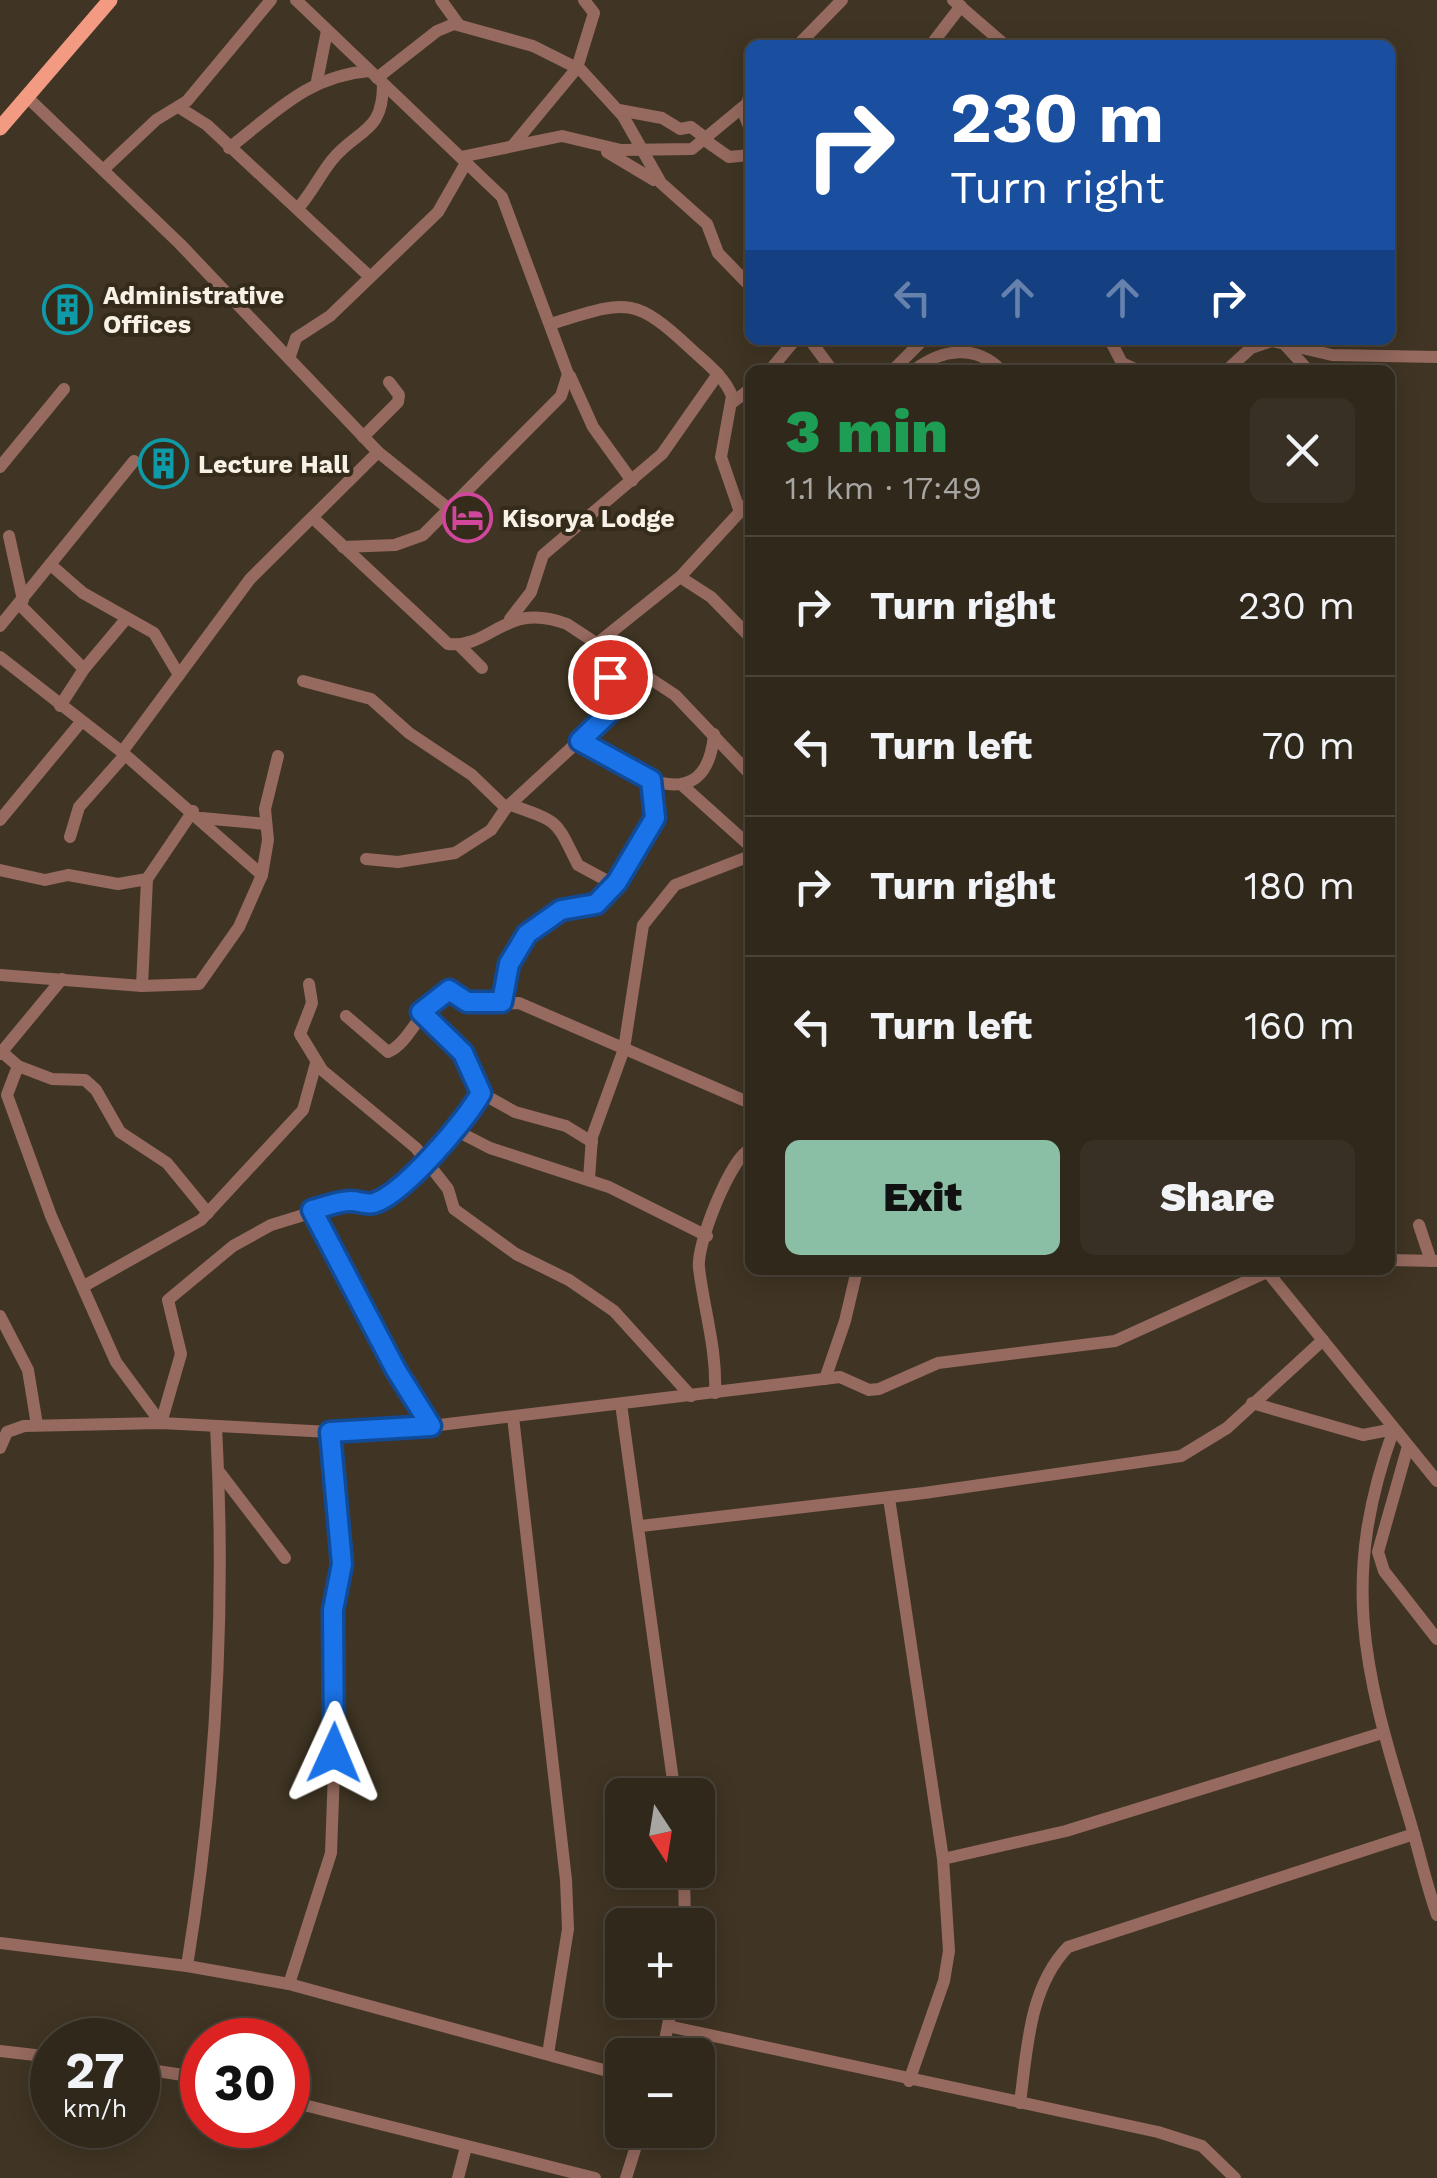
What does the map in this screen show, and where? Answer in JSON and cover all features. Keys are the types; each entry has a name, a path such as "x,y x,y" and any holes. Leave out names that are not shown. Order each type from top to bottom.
{"main road":[{"path":"0,128 110,0"}],"street":[{"path":"103,170 156,120 180,108 272,0"},
{"path":"296,0 506,204 566,367 594,427 632,481"},
{"path":"441,0 459,25"},
{"path":"514,144 577,68 594,14 584,0"},
{"path":"803,40 842,0"},
{"path":"934,40 957,3 999,40"},
{"path":"229,148 318,81 377,78 437,31 459,25 533,46 577,68 619,110 661,183"},
{"path":"318,81 327,31"},
{"path":"299,207 330,162 376,120 383,105 377,78"},
{"path":"27,97 290,356 363,438 450,509"},
{"path":"593,146 682,150 707,140 745,102"},
{"path":"180,108 207,124 369,276"},
{"path":"619,110 662,118 680,130 690,126 728,157 745,155"},
{"path":"290,356 296,338 330,316 438,212 464,160 514,144 562,136 593,146 661,183 706,224 718,253 745,281"},
{"path":"550,324 617,306 638,307 673,332 718,374 733,402"},
{"path":"774,365 791,345"},
{"path":"897,365 918,345"},
{"path":"1113,345 1126,365"},
{"path":"1232,365 1251,348 1264,345"},
{"path":"1286,345 1304,365"},
{"path":"1296,345 1332,355 1437,357"},
{"path":"921,365 963,351 995,365"},
{"path":"343,547 410,543 450,509 561,396 568,382 566,367"},
{"path":"508,621 534,582 543,556 632,481 673,440 718,374"},
{"path":"363,438 398,402 399,395 389,382"},
{"path":"0,467 64,389"},
{"path":"599,642 680,578 745,506 721,457 733,402 745,393"},
{"path":"70,837 79,807 124,753 250,579 378,452"},
{"path":"0,626 134,460"},
{"path":"313,518 432,634 460,646 482,668"},
{"path":"10,536 21,602 84,669"},
{"path":"52,566 75,588 154,633 179,675"},
{"path":"680,578 710,597 745,632"},
{"path":"534,582 551,618"},
{"path":"460,646 508,621 551,618 599,642 675,695 745,768"},
{"path":"60,706 84,669 126,619"},
{"path":"366,859 389,862 421,855 447,857 490,830 509,807 608,714 613,651"},
{"path":"0,657 124,753 262,875"},
{"path":"304,681 372,699 409,733 472,775 509,807 556,823 570,842 578,865 615,885"},
{"path":"2,815 81,722"},
{"path":"656,797 675,784 700,778 708,767 714,734"},
{"path":"580,741 651,780 675,784 745,842"},
{"path":"0,975 142,986 199,984 239,927 262,875 265,809 278,756"},
{"path":"502,1002 509,964 527,934 561,910 596,904 615,885 655,818 656,797 651,780"},
{"path":"198,815 266,824"},
{"path":"142,986 147,879 198,815"},
{"path":"589,1180 592,1142 624,1049 644,924 676,886 745,858"},
{"path":"0,870 45,880 68,875 118,884 147,879"},
{"path":"62,979 1,1053 18,1066 52,1078 85,1080 96,1090 120,1132 168,1163 208,1212"},
{"path":"309,984 312,1004 300,1034 316,1063 400,1132 448,1189 454,1209 507,1249 570,1280 614,1312 692,1396"},
{"path":"346,1016 388,1052 400,1046 421,1012 449,990 467,1002 519,1003 745,1101"},
{"path":"421,1012 463,1053 481,1093 515,1112 566,1126 592,1142"},
{"path":"84,1286 166,1242 208,1212 303,1110 316,1063"},
{"path":"18,1066 7,1095 51,1216 116,1362 161,1423"},
{"path":"161,1423 181,1354 170,1311 171,1294 232,1246 272,1224 346,1202 378,1202 400,1188 455,1130 481,1093"},
{"path":"455,1130 490,1148 589,1180 708,1236"},
{"path":"715,1393 715,1354 699,1266 727,1174 735,1158 745,1151"},
{"path":"312,1210 396,1370 431,1426"},
{"path":"1395,1260 1434,1261 1420,1225"},
{"path":"825,1378 846,1321 855,1275"},
{"path":"0,1448 6,1426 161,1423 330,1432 431,1426 825,1378 848,1378 869,1390 878,1389 938,1364 1115,1341 1258,1275"},
{"path":"1270,1275 1437,1481"},
{"path":"0,1316 28,1370 37,1425"},
{"path":"641,1526 889,1498 1181,1456 1202,1447 1324,1340"},
{"path":"1252,1403 1368,1436 1394,1429"},
{"path":"622,1404 673,1778"},
{"path":"513,1417 566,1880 568,1929 548,2054"},
{"path":"187,1966 214,1779 216,1426"},
{"path":"1394,1429 1370,1514 1360,1595 1369,1675 1382,1733 1437,1915"},
{"path":"289,1984 331,1853 336,1716 333,1610 342,1564 330,1432"},
{"path":"1408,1446 1378,1552 1384,1571 1437,1640"},
{"path":"218,1470 285,1558"},
{"path":"889,1498 943,1859 949,1952 944,1982 909,2081"},
{"path":"943,1859 1066,1831 1382,1733"},
{"path":"1020,2103 1030,2027 1056,1960 1068,1946 1414,1834"},
{"path":"0,1943 187,1966 289,1984 605,2069"},
{"path":"666,2038 670,2018"},
{"path":"668,2026 1202,2146 1235,2178"},
{"path":"0,2051 30,2055"},
{"path":"310,2106 595,2178"},
{"path":"458,2178 466,2147"},
{"path":"626,2178 635,2148"}],"place":[{"name":"Administrative Offices","path":"68,309"},
{"name":"Lecture Hall","path":"163,464"},
{"name":"Kisorya Lodge","path":"467,518"}],"route":[{"path":"334,1753 333,1610 342,1564 342,1540 330,1432 431,1426 396,1370 312,1210 354,1201 378,1202 400,1188 418,1165 436,1154 481,1093 463,1053 421,1012 449,990 467,1002 502,1002 509,964 527,934 561,910 596,904 608,895 655,818 657,806 651,780 626,770 580,741 608,714 610,677"}]}
